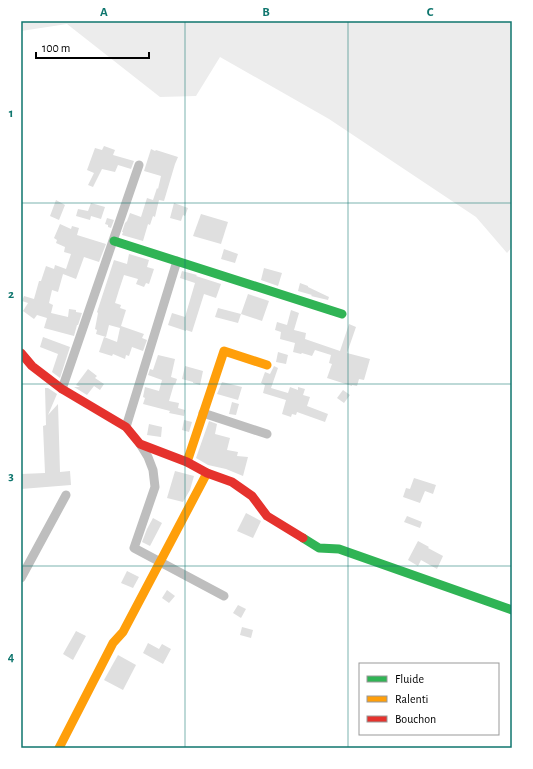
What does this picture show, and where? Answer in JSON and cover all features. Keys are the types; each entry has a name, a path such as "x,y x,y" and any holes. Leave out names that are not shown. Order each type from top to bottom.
{"street":[{"path":"62,389 139,165"},
{"path":"114,241 342,314"},
{"path":"126,427 177,261"},
{"path":"187,462 224,350 267,365"},
{"path":"21,353 32,366 62,389 126,427 140,444 148,457 153,470 155,487 134,548 224,596"},
{"path":"203,413 267,434"},
{"path":"140,444 187,462 207,473 232,482 252,496 267,516 319,548 339,549 512,610"},
{"path":"59,748 113,643 123,632 207,473"},
{"path":"21,578 66,494"}],"shaded area":[{"path":"21,21 512,21 512,247 507,253 476,217 329,119 220,57 196,96 160,97 67,24 21,31"}],"building":[{"path":"104,146 115,150 113,155 134,161 131,169 118,165 115,172 102,169 93,187 88,185 94,173 87,170 95,148 102,150"},
{"path":"151,149 178,157 164,201 159,200 155,217 153,216 150,225 148,224 143,241 122,235 122,232 130,213 141,217 147,198 153,200 157,188 158,189 161,176 144,171"},
{"path":"56,200 65,205 59,220 50,216"},
{"path":"91,203 105,207 101,219 91,216 90,220 76,216 78,209 88,211"},
{"path":"174,203 188,208 181,221 170,218"},
{"path":"201,214 228,222 221,244 193,236"},
{"path":"107,218 114,220 111,228 105,224"},
{"path":"60,224 71,229 72,226 79,228 77,235 106,244 99,262 84,257 76,279 63,274 58,292 52,290 49,303 53,305 51,313 68,317 69,309 82,313 74,336 44,328 47,318 37,315 34,319 23,311 28,303 22,301 24,296 34,299 39,281 41,281 46,266 54,269 55,265 66,269 71,254 64,252 65,247 56,243 57,240 54,238"},
{"path":"224,249 238,254 235,263 221,259"},
{"path":"129,254 149,260 147,267 154,269 149,284 146,283 144,287 136,284 138,279 124,275 119,290 115,303 121,305 120,308 126,310 121,326 144,334 142,338 147,340 143,351 132,347 129,356 126,355 125,359 113,354 112,356 99,352 104,337 117,342 120,328 109,325 106,337 96,334 97,330 95,329 97,312 114,260 127,264"},
{"path":"264,268 282,273 278,286 261,280"},
{"path":"182,271 221,284 216,298 204,294 192,332 168,325 172,313 185,317 195,283 180,278"},
{"path":"300,283 329,297 328,300 298,291"},
{"path":"248,294 269,301 262,321 241,314"},
{"path":"218,308 241,314 238,323 215,317"},
{"path":"291,310 299,313 294,330 306,333 305,339 340,351 349,324 356,327 347,353 370,359 364,380 359,379 357,386 352,386 327,378 332,364 329,363 331,355 315,350 312,356 293,352 295,343 280,339 281,332 275,330 277,322 287,325"},
{"path":"43,337 70,347 60,378 52,372 58,354 40,347"},
{"path":"278,352 288,355 286,364 276,362"},
{"path":"158,355 175,359 171,377 177,379 169,401 179,403 178,408 185,410 184,416 169,413 170,411 143,404 145,398 143,397 145,387 159,391 162,380 148,375 150,369 153,370"},
{"path":"185,366 203,371 200,385 182,379"},
{"path":"274,366 278,368 271,388 288,393 290,387 298,390 298,387 305,389 303,395 310,397 307,406 328,414 325,422 297,412 296,415 292,414 291,417 282,414 286,400 263,393 265,385 261,383 265,372 270,374"},
{"path":"88,369 97,376 95,378 104,384 100,390 94,386 87,395 74,387 80,387 76,385"},
{"path":"222,382 242,387 238,400 217,394"},
{"path":"45,388 48,388 57,394 48,415 58,404 60,472 70,471 71,485 21,489 21,474 45,473 43,426 46,425"},
{"path":"343,390 350,395 344,403 337,398"},
{"path":"232,402 239,404 236,415 229,414"},
{"path":"184,420 192,422 189,432 182,430"},
{"path":"209,421 217,424 215,434 230,438 227,450 238,452 237,456 248,457 243,476 226,469 208,465 196,458"},
{"path":"149,424 162,427 161,437 147,435"},
{"path":"175,471 194,476 190,490 183,502 167,498"},
{"path":"414,478 436,485 433,494 425,491 420,503 403,497 406,488 410,489"},
{"path":"246,513 261,521 253,538 237,531"},
{"path":"407,516 422,522 420,528 404,522"},
{"path":"153,518 162,523 150,546 142,542"},
{"path":"418,541 443,556 437,569 421,560 418,566 408,560"},
{"path":"127,571 139,577 133,588 121,583"},
{"path":"167,590 175,596 169,603 162,598"},
{"path":"238,605 246,609 241,618 233,613"},
{"path":"242,627 253,630 251,638 240,635"},
{"path":"76,631 86,636 73,660 63,654"},
{"path":"148,643 159,649 162,644 171,649 163,664 143,653"},
{"path":"118,655 136,665 123,690 104,680"}],"traffic: fast":[{"path":"114,241 342,314"},
{"path":"303,538 319,548 339,549 512,610"}],"traffic: slow":[{"path":"187,462 224,351 267,365"},
{"path":"59,748 113,643 123,632 207,473"}],"traffic: jam":[{"path":"21,353 32,366 62,389 126,427 140,444 187,462 207,473 232,482 252,496 267,516 303,538"}]}
